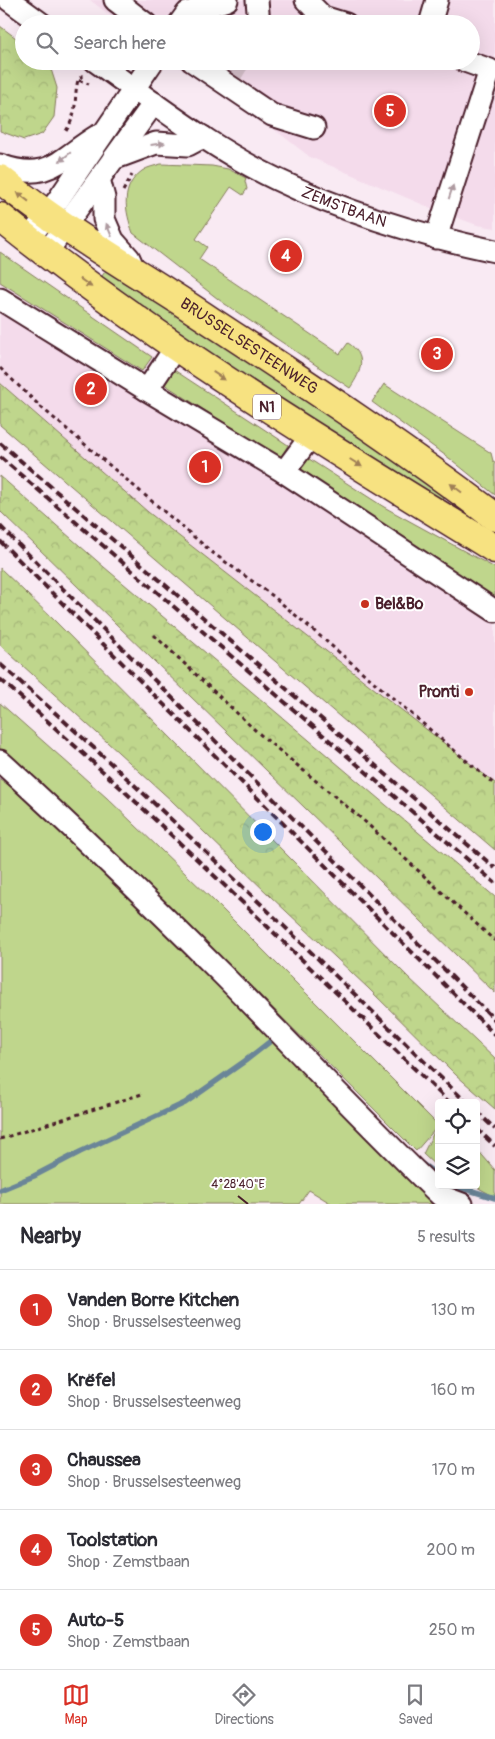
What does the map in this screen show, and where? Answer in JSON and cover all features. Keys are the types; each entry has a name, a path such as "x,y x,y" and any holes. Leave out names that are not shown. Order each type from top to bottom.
{"main road":[{"name":"BRUSSELSESTEENWEG","path":"0,179 56,221 268,358 429,467 495,517"},
{"name":"N1","path":"0,217 37,247 175,348 311,436 495,549"}],"street":[{"path":"9,0 30,15"},
{"path":"115,0 134,15"},
{"path":"186,15 227,0"},
{"path":"257,0 258,15"},
{"path":"306,0 321,15"},
{"path":"433,15 437,0"},
{"path":"436,238 493,71 480,66"},
{"name":"ZEMSTBAAN","path":"108,70 204,137 275,178 336,206 436,238 495,251"},
{"path":"37,247 56,221 105,130 147,70"},
{"path":"207,70 272,115 314,128"},
{"path":"56,221 99,179 154,103"},
{"path":"0,165 28,172 36,172 61,162 105,130"},
{"path":"113,158 156,143 188,145 204,137"},
{"path":"99,179 104,198 104,219 114,240 135,271"},
{"path":"0,299 284,472 495,611"},
{"path":"147,390 175,348"},
{"path":"284,472 311,436"},
{"path":"0,761 89,843 421,1177 441,1196 462,1204"}],"path":[{"path":"62,137 73,119 78,80"},
{"path":"123,193 124,186 136,171"},
{"path":"0,368 42,408 213,553 273,596 495,785"},
{"path":"154,635 256,731 362,820 495,941"},
{"path":"0,1139 142,1094"}],"shaded area":[{"path":"90,0 495,0 495,228 477,225 431,208 310,157 279,133 184,70 480,70 480,15 109,15"},
{"path":"0,256 384,507 495,567 495,783 148,512 0,383"}],"green space":[{"path":"0,26 15,37 15,70 51,70 57,88 54,117 42,134 24,140 0,131"},
{"path":"161,164 212,166 228,169 246,178 247,189 243,195 231,187 196,239 207,247 199,259 340,354 348,343 354,348 358,353 361,364 350,388 222,302 133,233 126,200 130,184 144,170"},
{"path":"0,252 152,357 142,371 0,282"},
{"path":"110,265 445,496 443,501 436,502 99,280"},
{"path":"174,370 288,445 280,459 164,384"},
{"path":"0,383 148,512 495,783 495,850 0,425"},
{"path":"384,384 491,453 495,462 495,495 453,461 372,402"},
{"path":"306,457 384,507 495,568 495,600 305,474 300,467"},
{"path":"0,476 104,567 495,897 495,993 0,511"},
{"path":"0,568 53,619 408,977 495,1059 495,1109 456,1075 368,988 172,801 0,645"},
{"path":"0,703 107,798 214,901 435,1122 435,1129 416,1151 263,998 107,848 0,751"},
{"path":"0,779 53,817 449,1204 332,1204 309,1190 299,1204 0,1204"},
{"path":"435,1130 435,1165 423,1154"},
{"path":"480,1153 495,1170 495,1197 480,1189"}],"waterway":[{"path":"0,1190 34,1176 80,1152 185,1103 277,1036"},
{"path":"422,1164 435,1173"},
{"path":"466,1189 495,1198"}],"tunnel":[{"path":"228,80 234,70"}],"railway":[{"path":"0,443 495,868"},
{"path":"0,457 495,883"},
{"path":"0,526 495,1020"},
{"path":"0,541 495,1035"},
{"path":"0,664 178,826 463,1099"},
{"path":"0,679 171,835 446,1099"},
{"path":"480,1115 495,1129"},
{"path":"480,1132 495,1146"}],"place":[{"name":"Auto-5","path":"390,111"},
{"name":"Toolstation","path":"286,256"},
{"name":"Chaussea","path":"437,354"},
{"name":"Krëfel","path":"91,389"},
{"name":"Vanden Borre Kitchen","path":"205,467"},
{"name":"Bel&Bo","path":"365,604"},
{"name":"Pronti","path":"469,692"}]}
